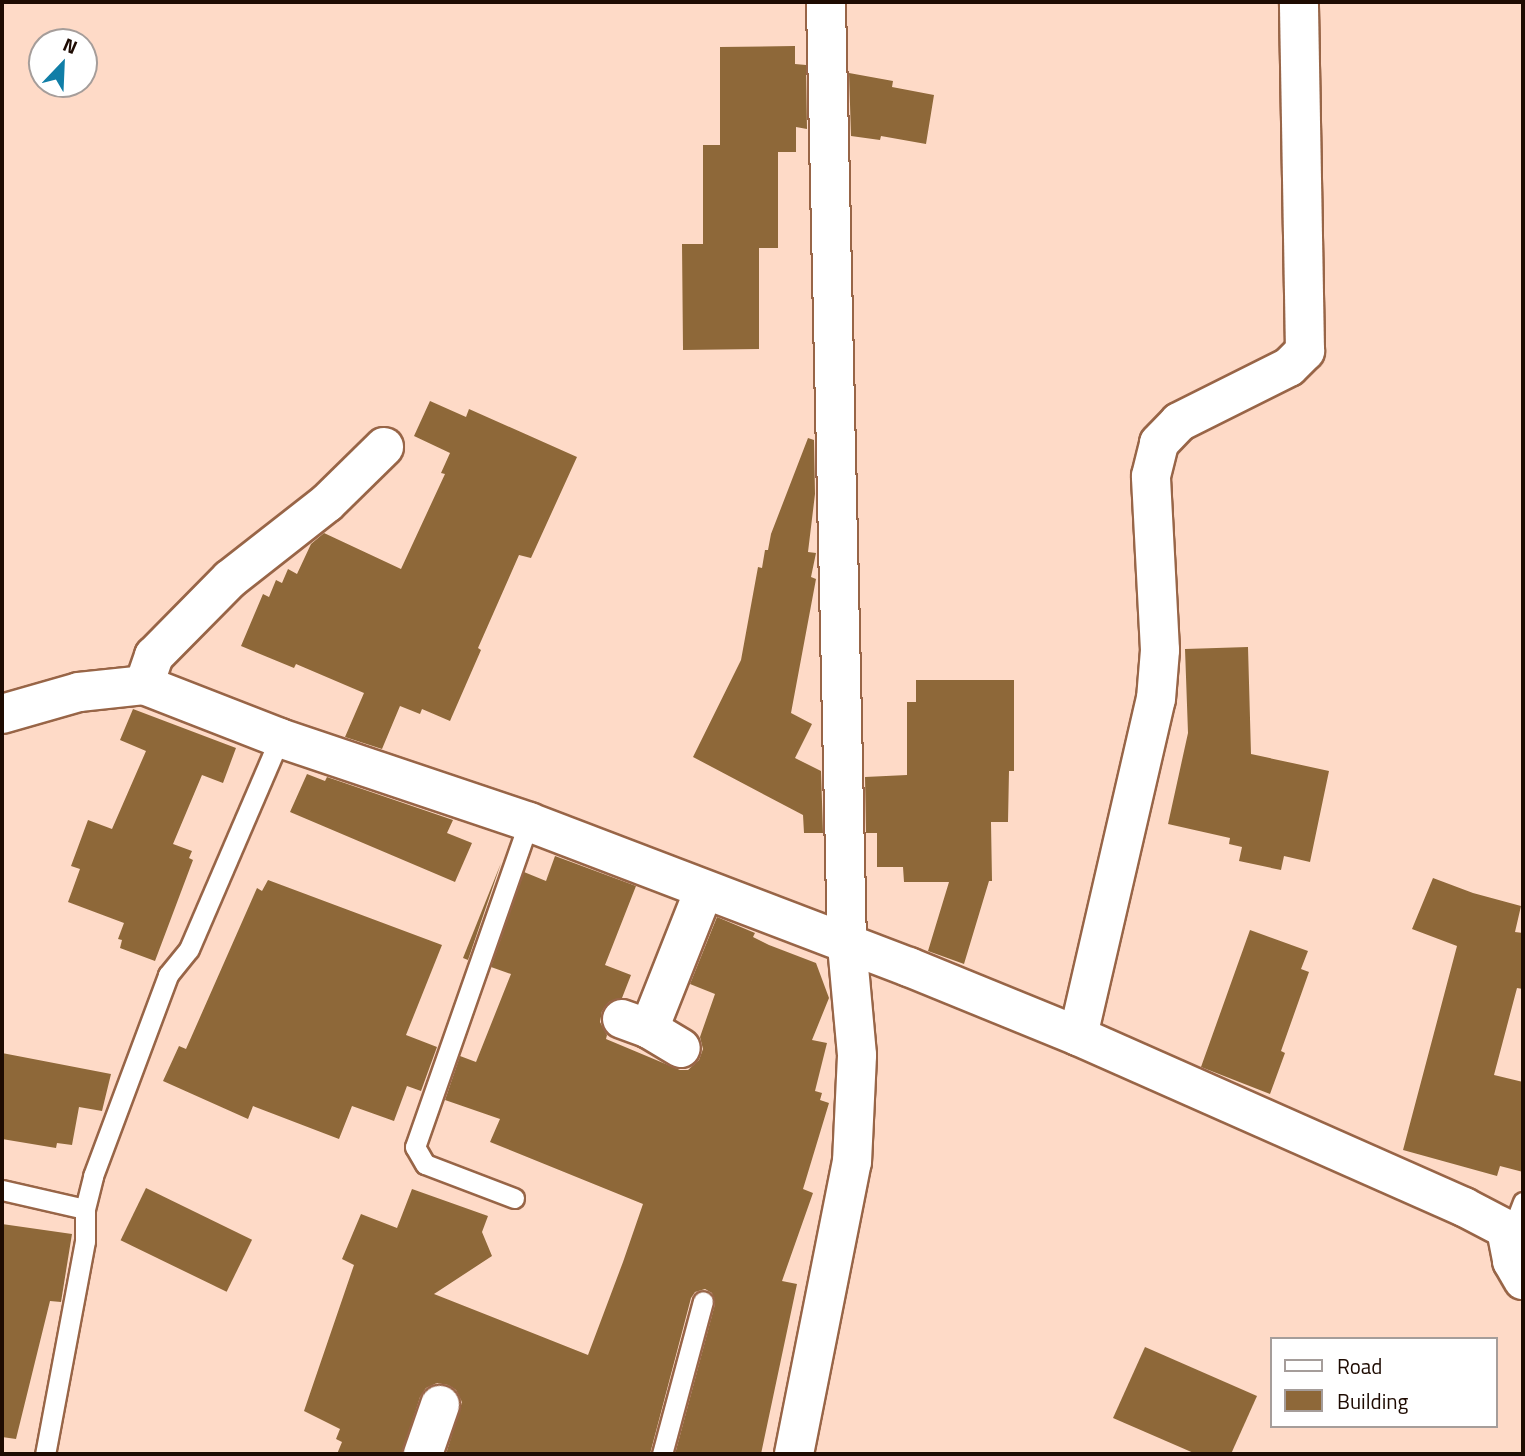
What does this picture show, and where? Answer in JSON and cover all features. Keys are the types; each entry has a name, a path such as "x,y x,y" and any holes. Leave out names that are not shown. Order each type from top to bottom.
{"street":[{"path":"794,1454 852,1163 857,1055 847,946 826,2"},
{"path":"1078,1036 1156,699 1160,650 1151,476 1159,443 1179,422 1289,367 1305,351 1299,2"},
{"path":"145,685 154,656 230,579 327,503 384,447"},
{"path":"2,714 79,692 145,685 280,738 529,822 847,946 909,967 1078,1036 1464,1207 1515,1215 1512,1261 1523,1280"},
{"path":"681,1048 636,1024 704,890"},
{"path":"423,1454 440,1405"}],"lane":[{"path":"46,1454 85,1241 85,1209 93,1176 168,975 189,949 280,738"},
{"path":"514,1198 425,1164 415,1147 529,822"},
{"path":"2,1190 85,1209"},
{"path":"662,1454 703,1301"}],"building":[{"path":"795,46 795,64 806,65 807,129 796,127 796,152 778,152 778,248 759,248 759,349 683,350 682,244 703,244 703,145 720,145 720,47"},
{"path":"849,73 893,81 892,87 934,95 926,144 881,136 880,140 851,136"},
{"path":"430,401 466,417 469,409 577,457 531,558 519,555 478,648 481,650 450,721 422,709 420,714 400,706 382,749 345,737 364,693 296,664 294,668 241,646 263,594 269,597 276,580 282,583 288,569 297,574 311,544 324,533 401,569 445,474 441,473 450,453 414,436"},
{"path":"808,438 814,440 815,494 808,552 816,553 811,577 816,579 791,713 812,724 795,758 821,771 823,833 804,833 803,815 693,757 741,660 758,567 762,568 765,550 768,550 771,534"},
{"path":"1248,647 1251,754 1329,771 1310,862 1284,856 1281,870 1239,861 1242,847 1229,844 1230,838 1168,824 1188,733 1185,649"},
{"path":"916,680 1014,680 1014,771 1009,771 1008,822 991,822 992,881 989,881 964,964 928,951 949,882 904,882 903,867 877,867 877,833 866,833 865,777 907,775 907,702 916,702"},
{"path":"133,709 236,748 223,783 202,775 173,844 192,851 189,858 193,860 155,961 120,948 122,940 118,939 124,923 68,902 80,869 71,866 88,820 112,829 146,751 120,740"},
{"path":"307,774 325,781 327,777 453,820 447,833 472,843 455,882 290,812"},
{"path":"555,856 636,886 605,965 631,975 622,998 609,1002 602,1011 600,1022 607,1035 606,1039 680,1070 688,1070 699,1060 703,1049 700,1037 715,994 690,984 717,917 755,933 753,937 769,945 816,963 829,998 812,1040 827,1043 815,1091 822,1093 820,1100 829,1103 803,1189 813,1193 782,1281 797,1284 761,1454 675,1454 715,1304 712,1293 705,1289 695,1292 691,1298 650,1454 446,1454 462,1402 456,1390 437,1383 426,1388 420,1397 402,1454 337,1454 342,1442 336,1439 340,1429 304,1411 354,1265 342,1259 361,1214 397,1228 412,1189 488,1216 482,1232 492,1256 434,1294 588,1355 623,1262 643,1204 490,1142 500,1119 445,1100 460,1056 476,1062 511,974 491,967 524,872 546,881"},
{"path":"501,863 468,960 463,958"},
{"path":"1433,878 1473,893 1521,906 1515,932 1523,933 1523,989 1517,988 1494,1075 1523,1082 1523,1172 1500,1166 1497,1176 1403,1150 1457,946 1412,929"},
{"path":"268,880 442,945 406,1035 437,1047 421,1091 407,1086 394,1121 352,1106 339,1139 253,1106 248,1119 163,1081 179,1046 186,1049 257,888 262,891"},
{"path":"1250,930 1308,951 1301,969 1309,972 1281,1051 1285,1053 1270,1094 1201,1067"},
{"path":"2,1053 111,1074 102,1111 79,1107 72,1145 57,1143 56,1148 2,1139"},
{"path":"146,1188 252,1240 227,1292 121,1240"},
{"path":"2,1224 72,1234 61,1302 50,1301 16,1439 2,1437"},
{"path":"1145,1347 1257,1396 1231,1454 1196,1454 1113,1418"}]}
